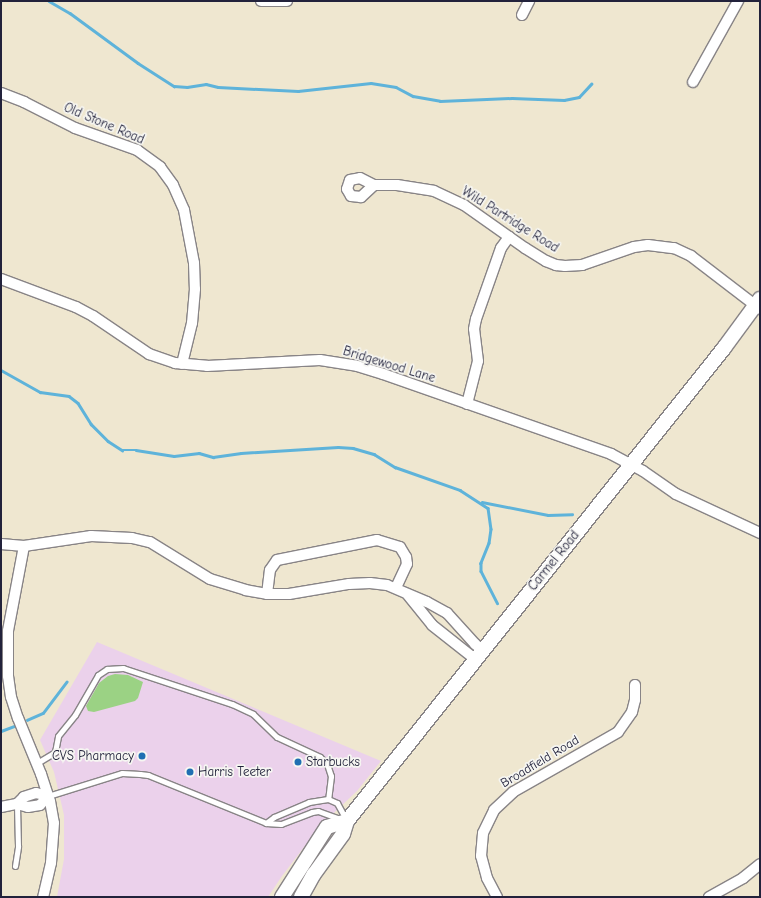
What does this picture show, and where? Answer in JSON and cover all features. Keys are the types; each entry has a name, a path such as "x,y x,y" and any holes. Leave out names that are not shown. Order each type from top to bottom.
{"main road":[{"name":"Carmel Road","path":"302,897 317,869 343,834 347,821 758,305"},
{"path":"282,897 327,827 347,821"}],"street":[{"path":"261,1 287,1"},
{"path":"522,15 530,1"},
{"path":"693,82 738,1"},
{"name":"Old Stone Road","path":"1,93 24,102 75,128 138,150 160,167 173,184 184,210 191,246 195,289 192,323 182,364"},
{"name":"Wild Partridge Road","path":"374,185 397,185 434,191 464,205 546,261 565,266 582,265 634,247 648,245 674,248 691,256 758,305"},
{"path":"467,404 477,368 477,348 474,329 476,319 501,248 509,237"},
{"name":"Bridgewood Lane","path":"1,279 58,298 93,316 149,354 182,364 207,366 288,362 335,362 356,366 611,454 631,464 676,494 760,533"},
{"path":"1,544 24,546 91,536 132,538 150,542 210,579 245,590 267,594 289,594 349,584 370,583 396,588 408,595 427,602 447,614 475,644 479,655"},
{"path":"267,594 270,570 277,560 377,540 400,547 406,557 407,564 396,588"},
{"path":"24,546 8,631 8,676 11,698 37,763 48,796 54,823 51,863 43,897"},
{"path":"408,595 432,625 479,655"},
{"name":"Broadfield Road","path":"497,897 487,878 481,856 483,833 494,810 502,800 513,792 618,732 632,712 635,700 635,685"},
{"path":"1,807 17,804 28,807 40,805 48,796"},
{"path":"708,897 743,878 760,864"}],"lane":[{"path":"37,763 55,752 58,736 75,714 98,675 107,669 123,668 232,704 253,714 277,737 320,757 327,764 331,776 328,799"},
{"path":"48,796 122,773 148,775 266,823 281,824 318,811 347,821"},
{"path":"266,823 274,817 309,802 328,799 337,803 347,821"},
{"path":"15,866 18,846 17,804"}],"shaded area":[{"path":"97,642 381,761 357,791 320,826 268,897 57,897 64,859 64,815 54,772 40,740"}],"green space":[{"path":"115,674 128,675 143,682 138,698 135,701 94,712 88,711 86,706 99,683 108,676"}],"waterway":[{"path":"49,1 70,13 138,63 174,86 187,87 206,84 218,87 298,91 371,83 396,87 413,96 440,101 512,98 564,100 579,97 591,84"},
{"path":"1,370 40,392 69,396 78,403 91,424 108,441 122,450 136,450 174,456 199,453 213,457 241,453 338,447 353,448 374,454 395,467 460,490 488,508 491,529 489,543 481,563 481,571 497,603"},
{"path":"482,502 548,515 572,514"},
{"path":"27,720 43,713 66,682"},
{"path":"1,731 14,726"}],"place":[{"name":"CVS Pharmacy","path":"142,756"},
{"name":"Starbucks","path":"298,762"},
{"name":"Harris Teeter","path":"190,772"}]}
